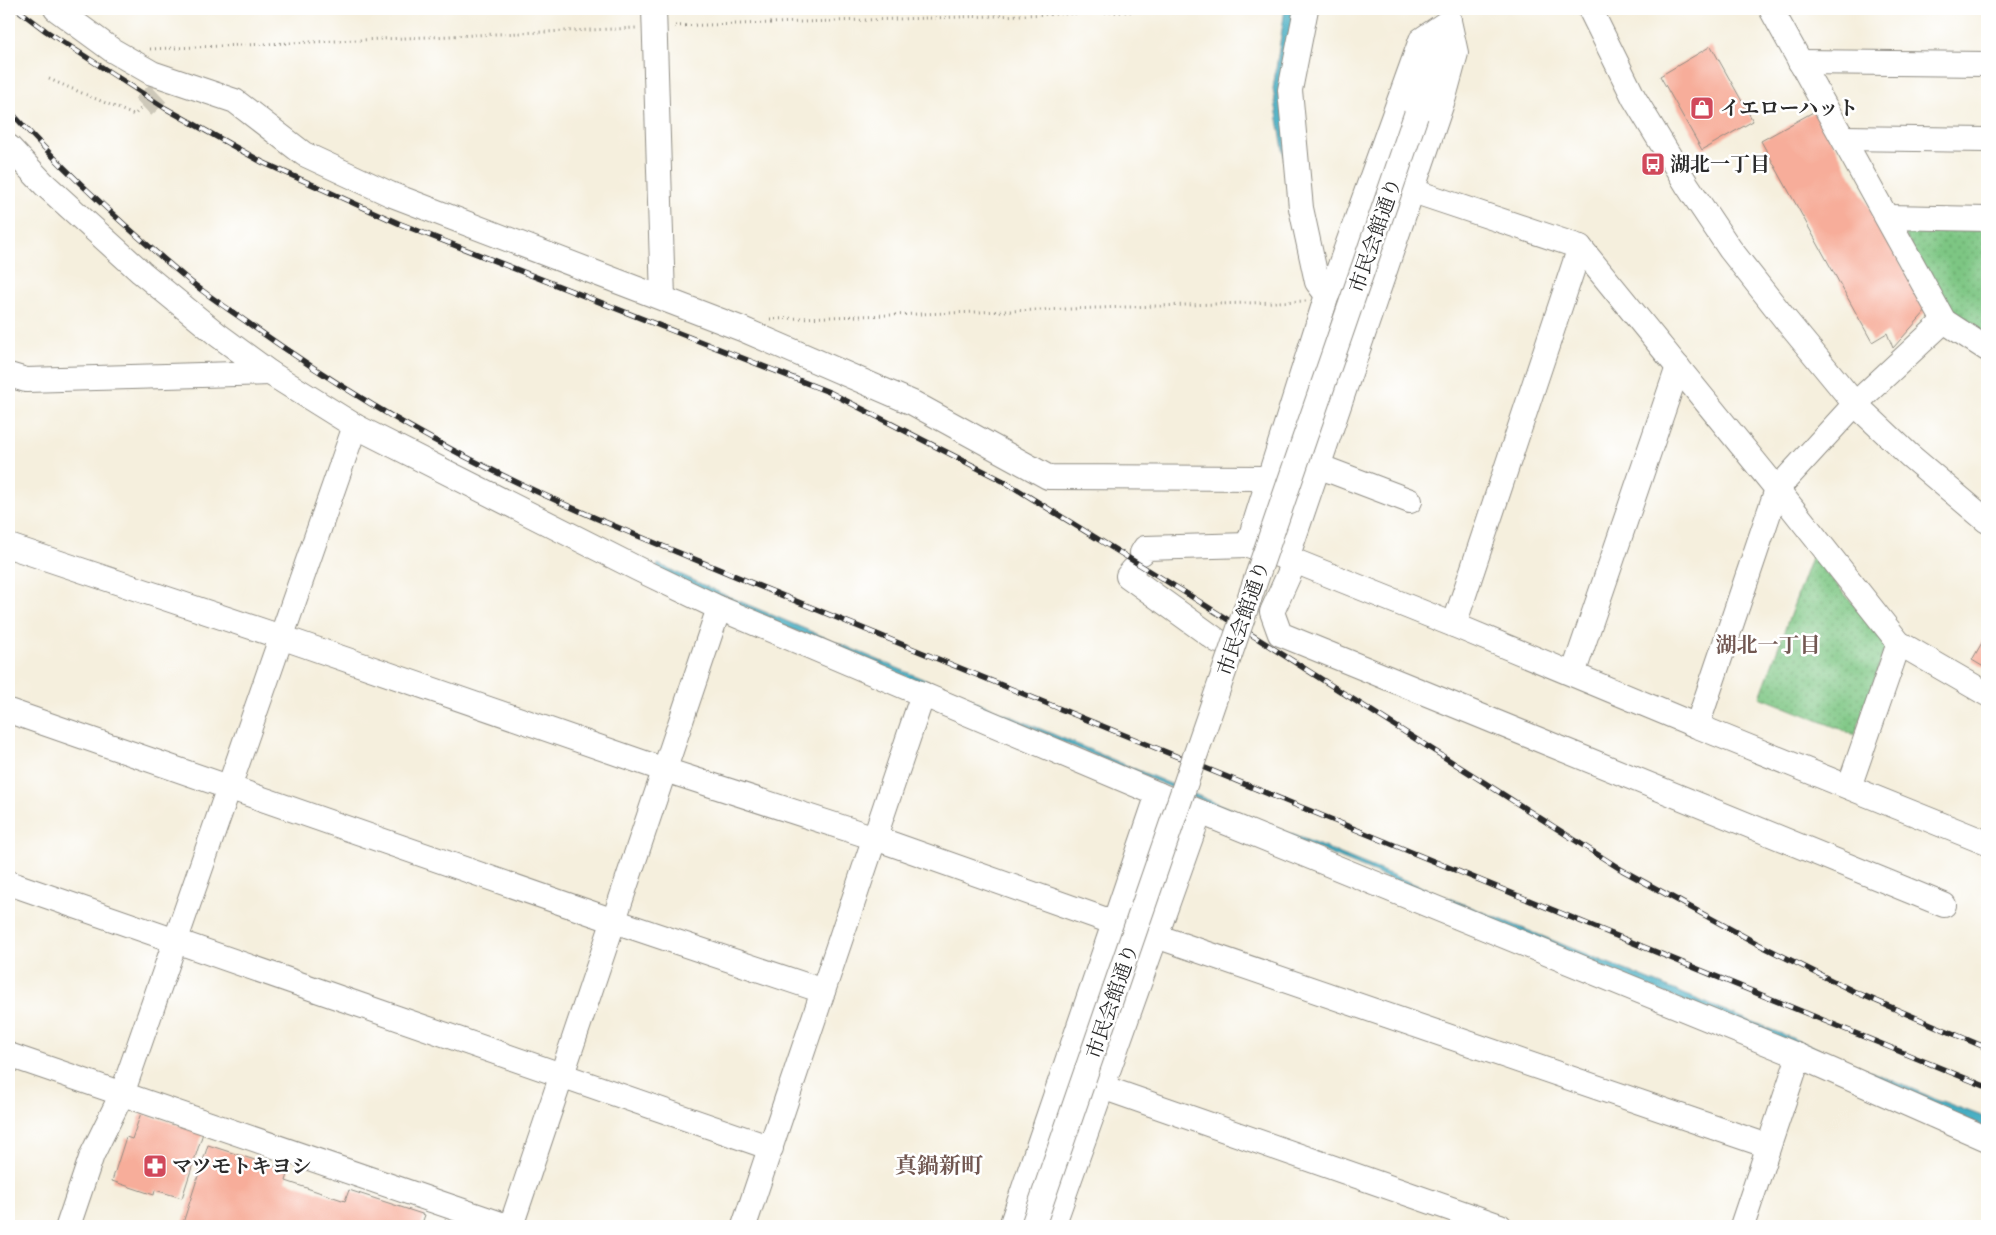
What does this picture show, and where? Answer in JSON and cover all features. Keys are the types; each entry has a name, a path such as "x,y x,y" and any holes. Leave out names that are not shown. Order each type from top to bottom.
{"street":[{"path":"56,9 112,50 152,73 235,101 304,154 390,194 735,326 913,403 1048,477 1269,478"},
{"path":"654,9 664,298"},
{"path":"1306,9 1290,90 1301,208 1317,282 1326,298"},
{"path":"1590,9 1634,98 1698,201 1736,256 1855,404 1908,455 1987,521"},
{"path":"1771,9 1944,321 1987,349"},
{"path":"1248,545 1326,298 1333,285 1421,40 1450,15"},
{"path":"1450,15 1456,53 1444,97 1318,466 1291,560 1272,612 1280,634 1944,905"},
{"name":"市民会館通り","path":"1033,1226 1450,15"},
{"path":"1800,62 1987,64"},
{"path":"1843,138 1987,140"},
{"path":"9,147 44,184 140,272 218,335 270,373 355,426 719,608 1200,812 1799,1056 1987,1138"},
{"path":"1413,191 1580,247 1777,489 1899,643 1987,694"},
{"path":"1888,217 1987,219"},
{"path":"1454,625 1580,247"},
{"path":"1697,726 1777,489 1855,404 1944,321"},
{"path":"1573,674 1678,367"},
{"path":"9,374 26,380 270,373"},
{"path":"68,1226 92,1155 122,1094 355,426"},
{"path":"1318,466 1410,501"},
{"path":"1218,641 1128,576 1145,548 1248,545 1291,560 1987,843"},
{"path":"9,546 281,637 665,770 875,838 1115,923"},
{"path":"512,1226 719,608"},
{"path":"1849,787 1899,643"},
{"path":"744,1226 923,694"},
{"path":"9,712 614,921 824,991"},
{"path":"1011,1226 1158,794"},
{"path":"1053,1226 1200,812"},
{"path":"9,883 771,1148"},
{"path":"1156,936 1768,1146"},
{"path":"9,1054 507,1226"},
{"path":"1742,1226 1799,1056"},
{"path":"1102,1087 1500,1226"}],"path":[{"path":"50,79 134,115 143,107"},
{"path":"735,326 772,318 1326,298"}],"green space":[{"path":"1912,226 1987,228 1987,340 1951,317 1905,235"},
{"path":"1812,555 1887,644 1855,735 1760,697"}],"water":[{"path":"1285,9 1293,9 1291,197 1273,89"},
{"path":"658,564 725,595 1206,799 1804,1043 1931,1097 1987,1118 1987,1128 654,572"}],"building":[{"path":"1711,46 1753,121 1702,150 1660,76"},
{"path":"1815,111 1927,310 1893,348 1887,333 1872,342 1761,141"},
{"path":"1987,634 1987,669 1972,660"},
{"path":"141,1113 203,1133 182,1198 155,1190 154,1195 112,1181 126,1137 132,1139"},
{"path":"208,1145 289,1171 286,1181 345,1201 349,1190 425,1215 421,1226 182,1226"}],"tunnel":[{"path":"143,107 158,93"}],"railway":[{"path":"17,9 46,31 165,108 262,162 398,223 829,392 1005,482 1189,595 1622,870 1756,943 1853,991 1987,1048"},
{"path":"9,110 94,197 201,290 309,365 368,402 428,437 490,469 590,515 759,586 1987,1087"}],"place":[{"name":"イエローハット","path":"1702,108"},
{"name":"湖北一丁目","path":"1653,164"},
{"name":"マツモトキヨシ","path":"155,1166"}],"district":[{"name":"湖北一丁目","path":"1768,645"},
{"name":"真鍋新町","path":"939,1165"}]}
